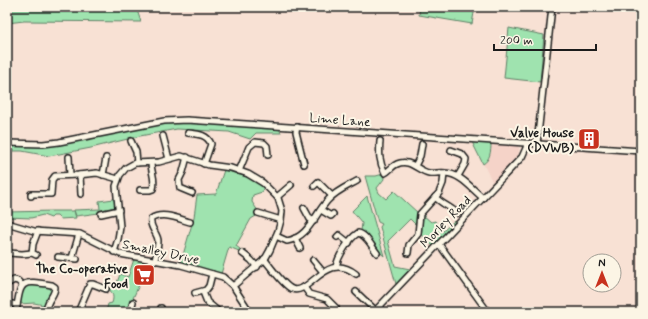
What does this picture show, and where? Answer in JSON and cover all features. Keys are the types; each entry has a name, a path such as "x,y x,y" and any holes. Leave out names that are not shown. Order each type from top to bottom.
{"street":[{"path":"537,144 552,7"},
{"name":"Lime Lane","path":"7,143 43,144 59,142 171,120 187,120 641,151"},
{"path":"297,127 296,132 304,164"},
{"path":"188,132 208,138 213,143 204,164"},
{"path":"163,136 169,159"},
{"path":"131,141 136,152 137,163"},
{"path":"380,141 377,148 385,173 400,163 407,163 428,173 444,173 458,176 482,198"},
{"path":"240,171 249,147 255,142 264,143 267,146 268,155"},
{"name":"Morley Road","path":"375,311 522,157 527,143"},
{"path":"415,166 420,157 420,148"},
{"path":"455,149 466,159 465,164 458,176"},
{"path":"114,252 120,232 116,192 118,179 126,168 137,163 151,163 177,156 187,157 204,164 240,171 257,179 268,187 277,197 282,211 276,236 264,260 233,286"},
{"path":"187,157 178,184 180,188 192,193"},
{"path":"69,158 70,175"},
{"path":"103,175 106,158"},
{"path":"140,190 153,189 155,182 151,171 151,163"},
{"path":"31,196 31,194 51,194 53,177 55,176 93,173 118,179"},
{"path":"408,253 406,246 418,234 421,212 441,188 444,173"},
{"path":"80,175 81,194"},
{"path":"314,186 318,182 332,196"},
{"path":"276,236 285,240 295,238 307,230 332,196 339,190 357,182"},
{"path":"277,197 291,185"},
{"path":"435,197 442,204 451,208 457,213"},
{"path":"304,208 310,219 314,221"},
{"path":"101,214 119,210"},
{"path":"321,210 331,216 333,214"},
{"path":"258,213 281,220"},
{"path":"155,261 158,241 151,225 151,220 155,217 167,216 190,222"},
{"name":"Smalley Drive","path":"7,223 28,230 79,234 114,252 181,265 223,277 233,286 250,312"},
{"path":"9,253 34,254 33,244 38,231"},
{"path":"336,267 339,258 358,233 361,233 377,253"},
{"path":"58,257 75,259 79,234"},
{"path":"337,237 339,235 349,243"},
{"path":"295,238 300,248"},
{"path":"439,244 488,312"},
{"path":"242,253 257,267"},
{"path":"264,260 289,287 296,290 304,287 323,272 331,268 336,267 352,271 356,274"},
{"path":"312,260 323,272"},
{"path":"196,293 206,290 209,286 212,274"},
{"path":"7,284 14,280 18,281 22,285"},
{"path":"16,312 19,291 22,285 31,282 52,285 55,287 55,292 48,300 46,312"},
{"path":"78,312 90,284 106,289"},
{"path":"304,287 311,295 333,301 336,308"},
{"path":"202,292 207,302 219,312"},
{"path":"356,292 375,311"},
{"path":"130,312 133,302"},
{"path":"7,303 17,305"}],"shaded area":[{"path":"472,142 515,145 519,148 519,153 517,158 493,183"}],"green space":[{"path":"7,7 139,7 137,10 141,22 24,21 7,23"},
{"path":"420,7 475,7 472,24 419,15"},
{"path":"509,28 544,35 540,82 504,78"},
{"path":"170,122 279,128 281,133 256,133 250,139 229,132 177,129 49,156 22,151 7,151 7,145 27,145 136,129"},
{"path":"472,142 491,144 489,158 483,164"},
{"path":"224,170 251,178 265,188 262,192 253,195 252,202 258,211 256,216 251,219 236,246 240,249 239,251 229,247 221,274 181,262 194,217 197,195 216,194"},
{"path":"383,174 384,179 377,188 379,193 386,199 394,191 418,213 417,226 410,219 388,241 395,266 410,269 396,284 380,227 382,224 378,222 365,176 376,176"},
{"path":"367,196 384,256 371,244 372,241 361,231 362,223 352,211"},
{"path":"114,199 116,207 100,210 99,213 76,216 74,210 100,209 99,201"},
{"path":"74,211 76,218 60,219 57,216 53,216 51,218 43,215 31,218 7,217 7,212"},
{"path":"423,215 431,222 435,221 442,232 454,221 455,222 433,246 427,241 428,237 425,238 420,233"},
{"path":"134,259 144,261 137,283 139,285 129,307 118,312 106,312 108,304 112,303 113,299 109,289 116,286 120,274 128,277"},
{"path":"33,284 54,289 44,305 34,303 20,304 23,287"}],"place":[{"name":"Valve House (DVWB)","path":"589,139"},
{"name":"The Co-operative Food","path":"144,275"}]}
